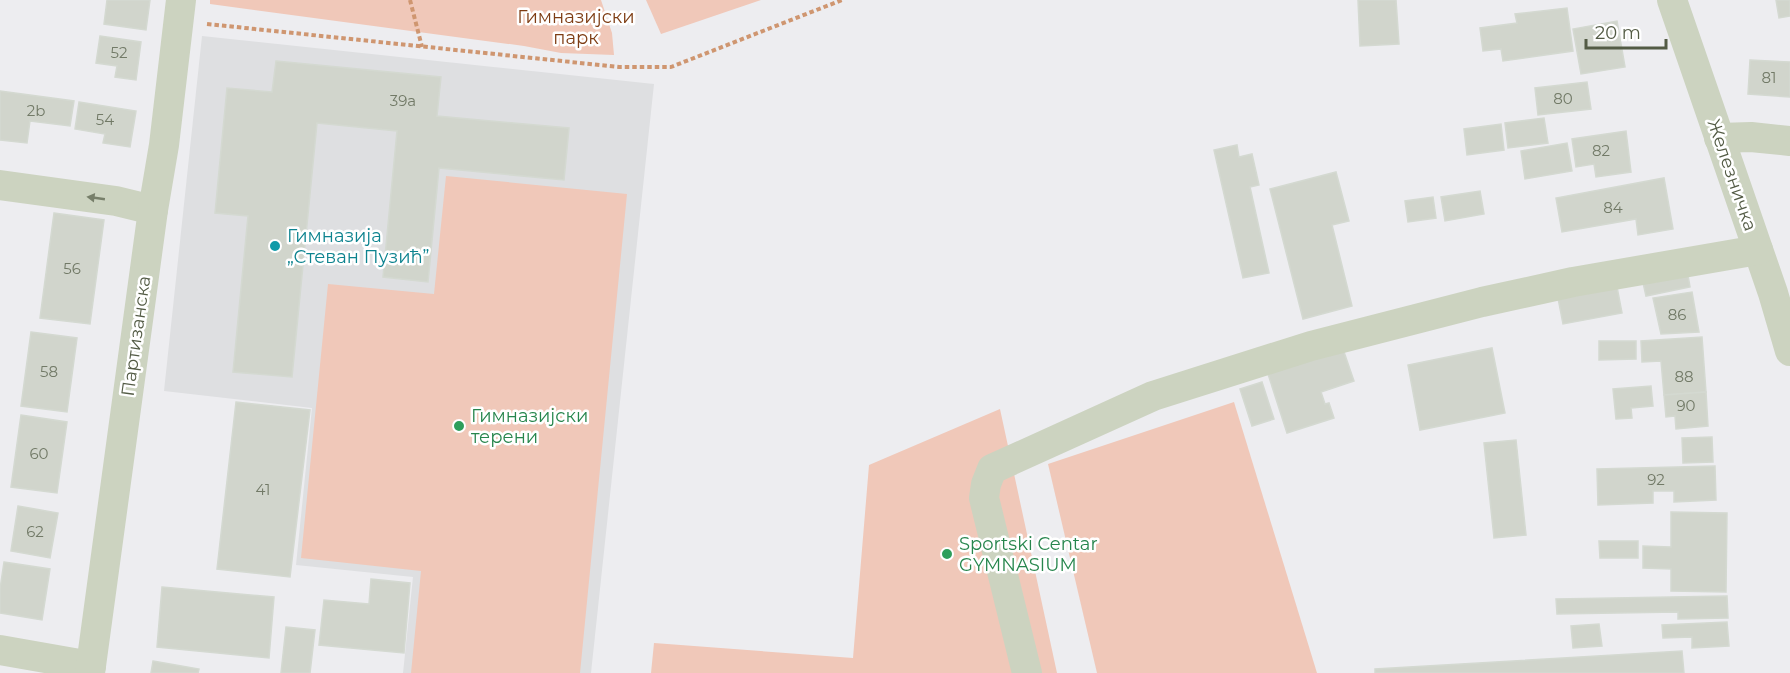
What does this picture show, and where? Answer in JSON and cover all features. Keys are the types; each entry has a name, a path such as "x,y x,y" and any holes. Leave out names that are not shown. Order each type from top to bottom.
{"street":[{"name":"Железничка","path":"1672,0 1719,138 1771,264 1790,351"},
{"name":"Партизанска","path":"91,670 153,210 164,145 180,11"},
{"path":"1719,138 1750,137 1790,141"},
{"path":"0,185 116,201 153,210"},
{"path":"1027,673 986,506 986,484 992,469 1153,396 1311,346 1482,302 1665,264 1771,264"},
{"path":"0,650 91,670"}],"path":[{"path":"410,0 422,47"},
{"path":"180,11 422,47 619,67 671,67 842,0"}],"shaded area":[{"path":"202,36 654,84 591,673 403,673 413,577 296,565 312,408 164,391"}],"green space":[{"name":"Гимназијски парк","path":"210,0 601,0 612,33 614,55 561,53 524,46 210,4"},
{"path":"646,0 761,0 661,34"},
{"name":"Гимназијски терени","path":"446,176 627,194 580,673 411,673 421,571 301,558 328,284 434,294"},
{"path":"1234,402 1317,673 1097,673 1048,464"},
{"name":"Sportski Centar GYMNASIUM","path":"1000,409 1057,673 651,673 654,643 853,658 869,465"}],"building":[{"path":"107,0 150,0 146,30 104,24"},
{"path":"1358,0 1396,0 1399,44 1360,46"},
{"path":"1776,0 1790,0 1790,16 1779,18"},
{"path":"1567,8 1573,51 1503,61 1501,49 1483,51 1480,28 1517,23 1515,14"},
{"path":"1617,21 1625,67 1581,74 1573,29"},
{"path":"100,36 141,42 136,80 115,77 117,66 96,63"},
{"path":"1750,60 1790,62 1790,97 1748,94"},
{"name":"Гимназија „Стеван Пузић”","path":"276,61 441,77 437,116 569,128 564,180 439,168 428,282 383,277 397,131 317,123 292,377 233,372 248,216 215,213 227,88 272,92"},
{"path":"1587,82 1591,109 1538,115 1535,88"},
{"path":"0,91 74,101 70,126 30,121 27,143 0,140"},
{"path":"79,102 136,111 130,147 103,143 105,134 75,129"},
{"path":"1544,118 1548,143 1508,148 1505,123"},
{"path":"1501,124 1504,150 1467,155 1464,129"},
{"path":"1626,131 1631,172 1596,177 1594,164 1576,167 1572,139"},
{"path":"1567,143 1572,171 1525,179 1521,151"},
{"path":"1237,145 1239,157 1252,154 1259,185 1250,187 1269,273 1243,278 1214,150"},
{"path":"1336,172 1349,221 1332,225 1352,306 1303,319 1270,189"},
{"path":"1664,178 1673,229 1638,235 1636,219 1562,232 1556,198"},
{"path":"1480,191 1484,214 1445,221 1441,197"},
{"path":"1433,197 1436,218 1408,222 1405,201"},
{"path":"54,213 104,220 90,324 40,318"},
{"path":"1687,270 1690,287 1646,296 1642,278"},
{"path":"1617,287 1622,313 1563,324 1558,298"},
{"path":"1692,292 1699,332 1661,334 1653,298"},
{"path":"31,332 77,338 67,412 21,406"},
{"path":"1702,337 1706,392 1664,395 1661,361 1642,362 1641,341"},
{"path":"1599,341 1636,341 1636,359 1599,360"},
{"path":"1492,348 1505,413 1420,430 1408,365"},
{"path":"1343,349 1354,381 1321,392 1325,404 1329,403 1334,418 1287,433 1268,374"},
{"path":"1262,382 1274,419 1252,426 1240,389"},
{"path":"1651,386 1653,406 1631,408 1632,418 1616,419 1613,389"},
{"path":"1706,392 1708,426 1676,429 1675,416 1666,417 1664,395"},
{"path":"236,402 310,410 290,577 217,569"},
{"path":"21,415 67,422 57,493 11,487"},
{"path":"1712,437 1713,462 1683,463 1682,438"},
{"path":"1516,440 1526,535 1494,538 1484,443"},
{"path":"1715,466 1716,500 1674,502 1674,491 1653,491 1653,503 1598,505 1597,469"},
{"path":"18,506 58,513 50,558 11,551"},
{"path":"1671,512 1727,513 1726,592 1671,591 1671,569 1643,568 1643,546 1671,547"},
{"path":"1599,541 1638,541 1638,558 1600,558"},
{"path":"4,562 50,569 42,620 0,613 0,589"},
{"path":"371,579 410,583 404,653 319,645 324,600 369,604"},
{"path":"162,587 274,597 269,658 157,647"},
{"path":"1727,596 1728,618 1678,619 1678,612 1557,614 1556,599"},
{"path":"1727,622 1729,646 1692,648 1692,637 1663,638 1662,625"},
{"path":"1599,624 1602,646 1573,648 1571,626"},
{"path":"286,627 315,630 310,673 281,673"},
{"path":"1682,651 1684,673 1375,673 1375,669"},
{"path":"153,661 199,669 198,673 151,673"}],"place":[{"name":"Гимназија „Стеван Пузић”","path":"275,246"},
{"name":"Гимназијски терени","path":"459,426"},
{"name":"Sportski Centar GYMNASIUM","path":"947,554"}]}
